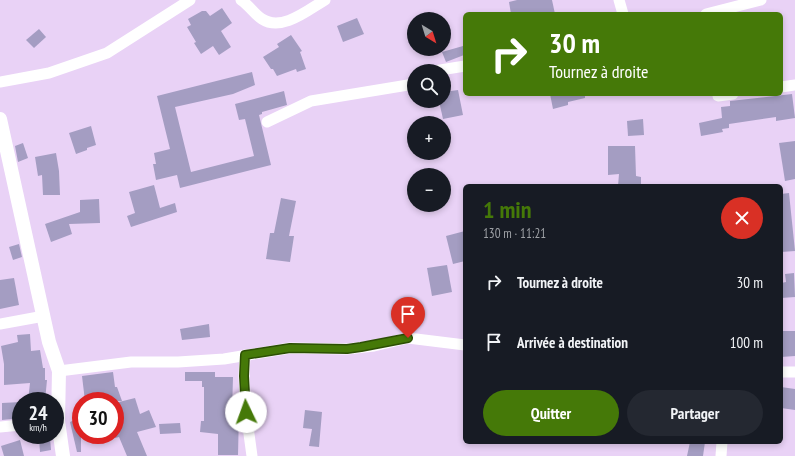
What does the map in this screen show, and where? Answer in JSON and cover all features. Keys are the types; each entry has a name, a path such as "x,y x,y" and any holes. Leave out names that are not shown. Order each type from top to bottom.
{"street":[{"path":"0,82 49,73 107,53 190,0"},
{"path":"241,0 262,19 275,24 285,22 325,0"},
{"path":"619,0 622,12"},
{"path":"714,12 761,0"},
{"path":"451,68 463,66"},
{"path":"267,122 311,101 407,85"},
{"path":"783,87 795,85"},
{"path":"0,119 49,342 59,371 58,392"},
{"path":"0,324 44,316"},
{"path":"59,371 131,362 178,362 224,359 290,348 347,349 408,338 463,345"},
{"path":"245,355 244,376 246,412 252,456"},
{"path":"783,372 795,372"},
{"path":"0,427 12,426"},
{"path":"61,444 63,456"},
{"path":"721,456 722,444"}],"building":[{"path":"517,0 552,0 555,12 511,12 509,2"},
{"path":"222,8 232,23 221,31 231,47 219,55 213,46 201,54 187,27 191,25 188,19 202,11 206,11 210,16"},
{"path":"357,18 364,34 343,42 337,26"},
{"path":"39,29 46,37 34,48 26,40"},
{"path":"291,35 302,51 300,52 306,69 297,72 296,69 277,76 263,57 279,47 277,44"},
{"path":"463,46 463,55 446,62 444,56 451,56 451,49"},
{"path":"252,72 255,85 233,94 175,107 191,172 254,156 245,119 239,120 235,104 284,91 287,105 262,112 262,114 259,115 271,165 180,188 177,175 156,180 153,164 156,164 154,153 170,149 157,96"},
{"path":"458,90 463,115 451,117 451,116 442,116 441,108 451,108 451,91"},
{"path":"792,94 795,118 776,121 776,117 729,124 729,128 722,129 723,132 701,136 699,123 722,118 721,107 730,106 730,101"},
{"path":"550,96 585,96 585,98 568,102 568,105 553,109"},
{"path":"643,119 644,135 628,136 627,121"},
{"path":"91,126 96,145 76,154 69,133"},
{"path":"795,141 795,179 785,181 779,143"},
{"path":"23,143 28,158 18,162 15,146"},
{"path":"608,146 635,146 636,176 641,177 641,184 618,184 619,174 608,175"},
{"path":"56,153 59,171 60,195 43,195 42,175 38,176 35,157"},
{"path":"154,185 160,208 175,203 177,212 131,227 127,216 135,213 129,192"},
{"path":"789,193 795,251 783,252 783,194"},
{"path":"281,198 296,201 289,236 294,236 290,262 266,259 270,233 274,233"},
{"path":"99,199 100,223 69,224 72,234 51,242 45,224 80,212 80,200"},
{"path":"463,232 463,262 453,264 446,236"},
{"path":"19,244 22,257 13,260 9,247"},
{"path":"447,265 452,292 432,296 427,268"},
{"path":"794,273 795,297 783,298 783,283 786,282 785,274"},
{"path":"14,278 19,305 0,309 0,280"},
{"path":"209,324 210,337 182,340 180,329"},
{"path":"783,331 795,331 795,356 783,357"},
{"path":"30,334 31,351 40,350 43,368 45,368 45,380 47,380 46,392 29,392 30,383 4,385 4,364 1,346 18,342 17,335"},
{"path":"113,372 115,387 117,387 119,392 84,392 82,376"},
{"path":"185,372 215,372 215,377 233,377 232,412 239,412 238,455 218,455 218,434 200,432 201,421 204,421 204,387 202,387 202,381 185,381"},
{"path":"783,387 795,389 795,410 783,408"},
{"path":"135,398 140,414 149,410 156,427 137,432 147,456 127,456 122,444 124,444 124,401"},
{"path":"12,402 12,419 2,420 2,403"},
{"path":"305,410 322,412 319,447 309,446 312,429 303,428"},
{"path":"180,423 181,433 160,434 159,424"},
{"path":"12,443 12,444 21,444 24,456 4,456 1,446"},
{"path":"39,444 51,444 51,450 40,452"},
{"path":"75,444 81,444 81,452 77,452"},
{"path":"690,444 705,444 703,456 687,456"}],"route":[{"path":"246,412 244,376 245,355 290,348 347,349 374,346 408,338"}]}
